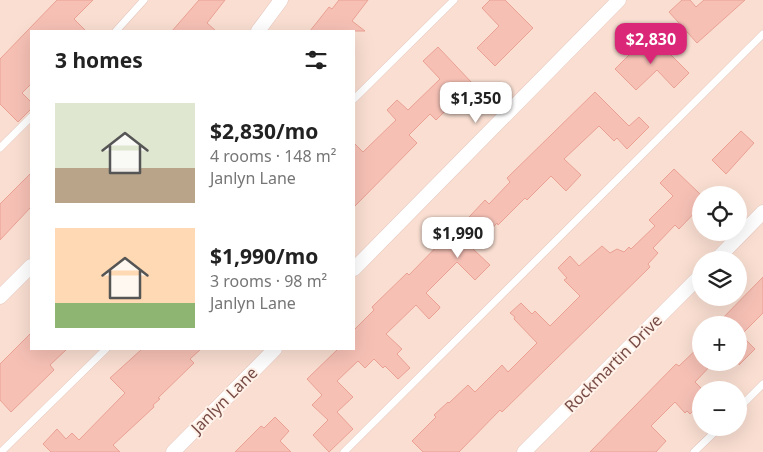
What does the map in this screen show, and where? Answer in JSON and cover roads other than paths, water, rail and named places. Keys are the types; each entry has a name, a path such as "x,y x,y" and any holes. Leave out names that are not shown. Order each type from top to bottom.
{"street":[{"path":"259,30 281,0"},
{"path":"355,268 619,0"},
{"path":"725,251 763,212"},
{"path":"0,297 30,267"},
{"name":"Rockmartin Drive","path":"524,452 692,284"},
{"name":"Janlyn Lane","path":"173,452 274,350"}],"lane":[{"path":"117,30 144,0"},
{"path":"355,98 454,0"},
{"path":"344,452 763,34"},
{"path":"0,148 30,118"},
{"path":"1,452 105,350"},
{"path":"747,400 763,384"},
{"path":"694,452 711,436"}]}
